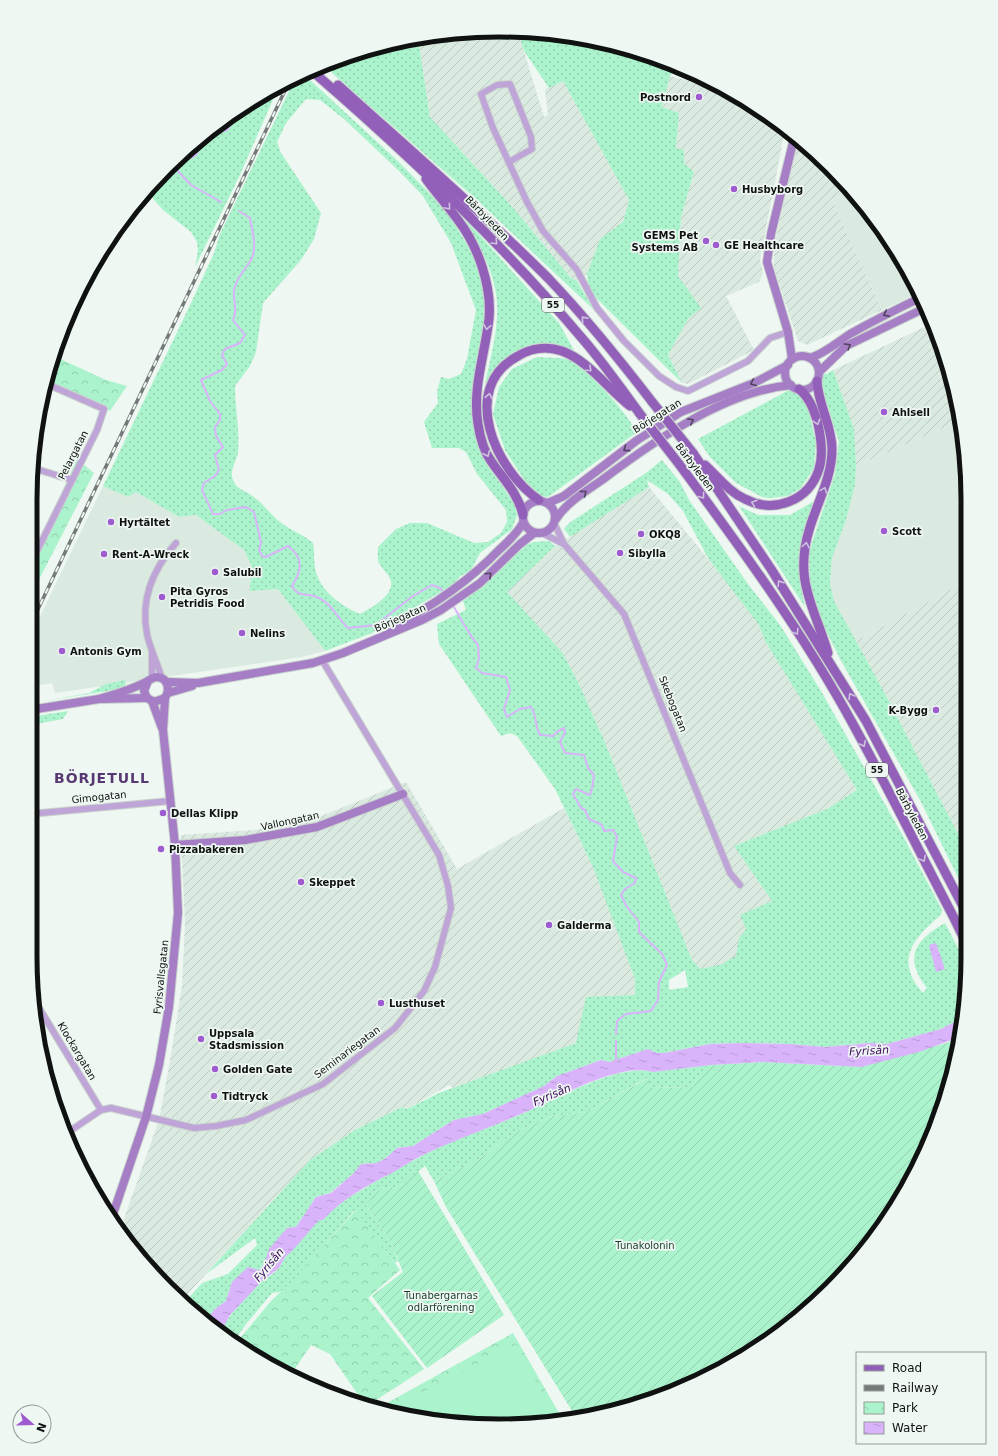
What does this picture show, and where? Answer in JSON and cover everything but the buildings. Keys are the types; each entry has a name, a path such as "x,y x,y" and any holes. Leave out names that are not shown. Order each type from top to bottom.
{"main road":[{"name":"Bärbyleden","path":"321,73 458,204 526,274 582,338 732,535 811,655 854,725 961,933"},
{"name":"Bärbyleden","path":"321,73 487,221 547,278 608,345 692,453 771,569 831,663 899,782 961,902"},
{"path":"416,165 459,221 481,261 488,290 489,318 476,396 478,422 482,442 490,460 517,497 523,519"},
{"path":"543,502 523,488 505,463 494,446 486,421 488,394 502,368 514,358 531,350 550,349 561,351 576,357 619,398 640,414"},
{"path":"818,377 819,396 829,425 832,449 827,482 806,542 803,570 808,597 831,663"},
{"path":"692,453 730,489 746,500 761,505 777,506 790,503 810,487 819,469 821,461 820,436 816,417 810,401 795,387"}],"street":[{"path":"510,162 532,149 531,137 510,84 497,85 481,94 493,128 510,162 526,202 543,231 578,270 598,308 624,341 659,376 676,387 688,391 748,361 770,338 788,332"},
{"path":"793,143 771,234 767,262 788,332 801,356"},
{"path":"810,358 826,352 845,337 873,321 915,300"},
{"path":"555,522 554,510 543,502 526,506 523,519 526,528 538,533 550,530 566,506 643,450 688,422 757,391 795,387 809,388 846,346 920,310"},
{"path":"788,332 790,362 786,376 795,387"},
{"path":"790,362 801,356 810,358 818,366 818,377"},
{"name":"Börjegatan","path":"543,502 564,496 636,441 682,412 754,383 790,362"},
{"name":"Pelargatan","path":"37,551 97,430 104,409 51,386"},
{"path":"38,470 72,480"},
{"name":"Börjegatan","path":"343,653 437,602 454,591 488,562 513,537 523,519"},
{"name":"Skebogatan","path":"555,522 564,544 624,614 730,873 740,885"},
{"name":"Börjegatan","path":"167,696 198,683 322,660 343,653 422,620 441,610 480,583 520,544 538,533"},
{"name":"Skebogatan","path":"538,533 564,544"},
{"path":"100,699 150,700 160,702 167,696 164,680 147,634 146,608 148,588 155,571 176,543"},
{"path":"150,700 144,691 150,680 153,650"},
{"name":"Seminariegatan","path":"101,1110 111,1108 194,1128 216,1126 246,1120 323,1084 395,1028 424,991 435,967 451,908 448,886 439,855 322,660"},
{"path":"37,709 100,699 130,690 150,680 164,680"},
{"name":"Börjegatan","path":"164,680 198,683"},
{"name":"Fyrisvallsgatan","path":"114,1212 146,1117 159,1065 169,1007 178,914 175,845 163,730 167,696"},
{"name":"Fyrisvallsgatan","path":"150,700 163,730"},
{"name":"Vallongatan","path":"175,845 245,840 317,827 403,794"},
{"name":"Gimogatan","path":"37,813 170,800"},
{"name":"Klockargatan","path":"40,1010 101,1110"},
{"path":"71,1130 101,1110"}],"shaded area":[{"path":"469,38 520,38 544,117 548,115 545,89 563,81 629,200 623,222 600,239 587,274 577,281 571,278 515,210 430,117 419,44"},
{"path":"670,76 701,84 730,99 756,115 784,135 760,260 763,273 759,282 726,296 754,350 688,384 682,383 668,355 688,319 700,308 678,276 681,217 694,172 684,163 676,148 679,113 662,107"},
{"path":"796,145 826,172 846,194 832,200 882,310 807,345 798,341 774,268 774,247"},
{"path":"846,194 883,242 913,295 882,310 832,200"},
{"path":"927,326 945,379 954,423 856,466 854,429 833,370"},
{"path":"954,423 960,469 961,584 856,641 834,601 830,583 832,558 846,520 855,485 856,466"},
{"path":"103,486 128,497 136,492 179,517 196,515 220,531 244,550 251,564 250,591 278,589 325,651 302,657 55,693 52,683 37,686 37,623"},
{"path":"649,487 737,594 759,625 765,641 857,790 827,809 734,846 772,901 793,946 700,980 604,740 578,682 562,652 507,592 555,546"},
{"name":"K-Bygg","path":"961,584 961,840 883,690 856,641"},
{"path":"406,782 457,869 564,808 593,867 618,932 635,979 635,995 576,1043 453,1088 449,1085 407,1109 402,1107 355,1130 310,1160 185,1296 152,1262 122,1224 159,1120 182,986 185,924 181,835 255,830 316,818"}],"green space":[{"path":"520,38 559,41 619,53 674,71 670,76 662,107 679,113 676,148 684,150 684,163 694,172 681,217 678,276 701,308 688,319 668,355 682,383 588,290 587,274 600,239 623,222 629,200 563,81 549,88 524,51"},
{"path":"419,44 430,117 515,210 571,278 577,281 594,310 476,199 328,70 379,53"},
{"path":"308,79 399,162 434,198 452,220 479,264 485,303 479,446 488,466 519,510 512,529 480,553 471,570 459,577 454,584 372,633 325,651 278,589 250,591 251,564 244,550 196,515 179,517 136,492 128,497 103,486 192,301 214,253 220,234 291,87","holes":["306,99 320,100 344,119 423,196 451,243 476,310 467,359 461,374 449,379 441,377 437,392 438,403 424,422 432,448 459,448 466,452 477,474 506,510 507,522 501,533 488,542 474,543 427,523 410,523 396,529 378,547 379,563 391,581 389,592 380,601 360,614 334,599 320,582 316,571 313,543 280,522 255,498 240,489 234,483 232,477 232,470 238,453 235,386 250,366 256,352 263,303 301,260 314,239 321,213 281,153 277,142 286,123"]},
{"path":"275,96 239,177 195,267 198,251 197,242 191,232 163,210 150,196 172,172 218,132 242,115"},
{"path":"464,218 559,323 574,350 544,344 526,347 517,351 503,363 485,384 495,336 497,300 490,270 478,243"},
{"path":"537,357 566,359 584,370 605,391 637,432 548,497 539,496 527,484 505,450 493,414 499,387 512,369"},
{"path":"59,359 106,380 127,386 110,411 52,384"},
{"path":"833,370 854,429 856,466 855,485 846,520 832,558 830,583 834,601 883,690 961,840 961,884 920,800 840,659 822,622 810,584 809,552 835,474 839,442 820,382 823,374 827,374"},
{"path":"791,389 801,395 808,408 816,442 814,468 800,489 787,496 771,498 762,497 736,483 709,456 698,439"},
{"path":"77,459 94,473 37,583 37,547"},
{"path":"662,460 680,482 689,500 748,584 780,625 821,691 903,836 942,910 941,915 922,932 915,941 909,960 910,971 914,981 923,993 927,988 915,968 914,959 916,951 926,936 945,923 961,954 960,987 956,1021 941,1029 887,1044 870,1043 825,1047 791,1044 710,1044 664,1053 657,1053 648,1049 609,1062 601,1060 557,1076 544,1086 483,1114 454,1120 413,1146 397,1148 386,1158 377,1163 361,1164 354,1173 330,1193 316,1197 296,1227 287,1228 270,1249 264,1264 259,1270 232,1282 226,1301 215,1309 209,1316 188,1299 202,1283 228,1274 257,1245 255,1238 206,1274 310,1160 355,1130 402,1107 407,1109 439,1093 576,1043 586,997 635,995 635,979 593,867 555,789 517,736 510,733 501,736 439,644 437,624 466,610 463,601 490,580 526,545 534,542 549,541 555,546 507,592 562,652 578,682 604,740 692,960 700,969 720,965 736,956 739,938 746,929 740,915 772,901 734,846 827,809 857,790 765,641 759,625 708,558 683,511 668,494 647,480 649,487 570,537 564,529 569,523 646,473","holes":["685,970 688,987 669,990 669,980"]},
{"path":"814,501 812,514 803,536 799,564 800,580 805,607 739,506 758,515 790,515"},
{"path":"125,680 126,688 44,701 89,693 106,684"},
{"path":"68,711 63,719 37,724 37,716"},
{"path":"953,1040 948,1063 698,1077 692,1087 651,1088 647,1078 587,1112 552,1116 515,1132 479,1159 434,1181 425,1166 400,1186 376,1191 366,1205 391,1243 398,1261 395,1263 355,1210 293,1281 280,1292 272,1293 237,1337 223,1328 231,1314 251,1292 261,1282 276,1271 283,1259 319,1220 323,1220 334,1207 432,1151 460,1138 519,1115 592,1082 624,1072 639,1070 653,1072 711,1065 861,1067"},
{"name":"Tunakolonin","path":"953,1040 945,1077 926,1134 913,1161 883,1214 866,1238 826,1284 780,1324 730,1357 676,1384 619,1403 573,1413 446,1207 434,1181 479,1159 515,1132 552,1116 587,1112 648,1078 651,1088 692,1087 698,1077 711,1065 763,1062 861,1067"},
{"name":"Tunabergarnas odlarförening","path":"418,1171 504,1315 427,1368 372,1296 403,1272 391,1243 366,1205 376,1191 400,1186"},
{"path":"356,1210 400,1270 368,1298 424,1369 374,1401 360,1397 330,1354 311,1345 294,1370 268,1357 239,1339 271,1301 293,1280"},
{"path":"513,1333 559,1413 555,1415 529,1418 469,1418 409,1410 388,1405 387,1403"},
{"path":"517,1344 551,1411 539,1417 529,1418 469,1418 408,1410 404,1402"}],"water":[{"path":"936,943 945,969 936,972 929,945"},
{"name":"Fyrisån","path":"956,1021 953,1039 919,1052 861,1067 763,1062 711,1065 653,1072 639,1070 606,1076 589,1082 528,1111 419,1157 363,1189 338,1206 323,1220 319,1220 285,1257 279,1268 262,1281 230,1315 223,1328 209,1316 215,1309 226,1301 232,1282 248,1267 259,1270 264,1264 269,1249 287,1228 296,1227 316,1197 331,1193 354,1173 361,1164 377,1163 386,1158 397,1148 413,1146 454,1120 483,1114 544,1086 557,1076 601,1060 609,1062 648,1049 657,1053 664,1053 710,1044 791,1044 825,1047 870,1043 887,1044 941,1029"}],"waterway":[{"path":"218,132 227,130 233,121"},
{"path":"185,160 196,155 200,147"},
{"path":"176,169 191,185 221,202"},
{"path":"239,211 250,218 254,243 252,258 239,277 234,290 235,309 233,320 245,335 240,343 225,349 222,355 227,364 222,370 201,380 210,401 220,414 220,420 215,427 216,436 223,447 215,455 219,470 215,476 204,483 202,490 213,514 220,514 227,510 246,507 254,512 261,542 259,550 262,556 266,557 288,546 297,555 300,564 298,575 292,586 298,593 315,596 324,601 348,628 376,625 413,596 432,585 440,588 445,594"},
{"path":"452,604 467,630 478,645 479,659 476,668 482,673 506,677 510,690 504,709 507,717 520,709 531,707 535,715 537,728 540,735 553,736 564,728 565,732 560,742 565,753 584,755 588,768 594,775 592,789 590,795 576,789 573,794 581,808 585,810 589,819 602,825 604,831 613,830 617,837 613,861 623,872 636,878 635,883 625,889 621,895 627,907 639,922 639,932 662,954 667,965 659,982 658,1000 651,1011 626,1014 617,1021 616,1034"},
{"path":"616,1041 616,1062"}],"railway":[{"path":"37,611 285,90"}],"place":[{"name":"Postnord","path":"699,97"},
{"name":"Husbyborg","path":"734,189"},
{"name":"GEMS Pet Systems AB","path":"706,241"},
{"name":"GE Healthcare","path":"716,245"},
{"name":"Ahlsell","path":"884,412"},
{"name":"Hyrtältet","path":"111,522"},
{"name":"Scott","path":"884,531"},
{"name":"OKQ8","path":"641,534"},
{"name":"Sibylla","path":"620,553"},
{"name":"Rent-A-Wreck","path":"104,554"},
{"name":"Salubil","path":"215,572"},
{"name":"Pita Gyros Petridis Food","path":"162,597"},
{"name":"Nelins","path":"242,633"},
{"name":"Antonis Gym","path":"62,651"},
{"name":"K-Bygg","path":"936,710"},
{"name":"Dellas Klipp","path":"163,813"},
{"name":"Pizzabakeren","path":"161,849"},
{"name":"Skeppet","path":"301,882"},
{"name":"Galderma","path":"549,925"},
{"name":"Lusthuset","path":"381,1003"},
{"name":"Uppsala Stadsmission","path":"201,1039"},
{"name":"Golden Gate","path":"215,1069"},
{"name":"Tidtryck","path":"214,1096"}],"district":[{"name":"BÖRJETULL","path":"102,778"}]}
